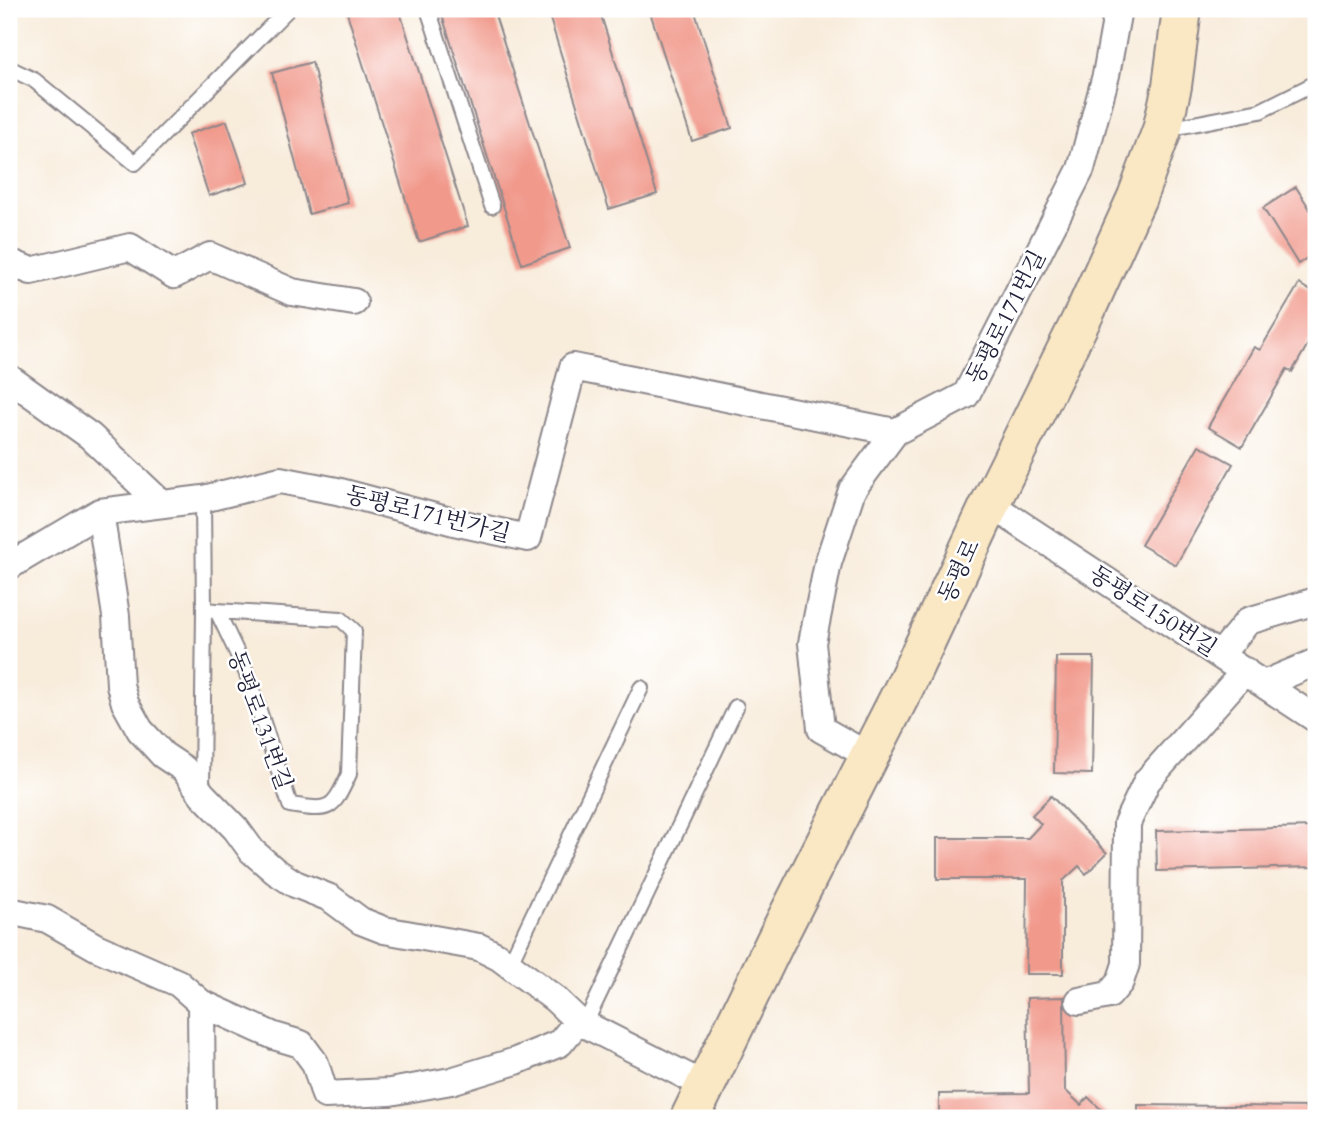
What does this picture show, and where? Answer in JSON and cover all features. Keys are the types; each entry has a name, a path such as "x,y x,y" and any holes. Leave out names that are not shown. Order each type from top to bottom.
{"main road":[{"name":"동평로","path":"698,1102 775,942 905,685 990,504 1086,310 1147,174 1162,130 1172,86 1182,9"}],"street":[{"name":"동평로171번길","path":"869,756 821,729 813,643 828,563 852,490 895,432 966,395 1081,169 1106,75 1118,9"},
{"path":"9,262 31,271 130,247 174,275 211,257 292,292 354,302"},
{"name":"동평로171번가길","path":"162,504 202,499 280,480 337,491 454,522 528,538 573,367 895,432"},
{"path":"9,378 90,436 162,504"},
{"path":"9,566 100,512 162,504"},
{"name":"동평로150번길","path":"990,504 1316,719"},
{"path":"100,512 116,616 120,685 125,704 140,730 163,755 184,769 202,794 236,829 253,852 295,884 330,898 361,921 384,930 479,947 555,999 581,1023 698,1102"},
{"path":"1220,655 1248,621 1316,601"},
{"path":"1079,1001 1110,995 1120,982 1126,964 1127,823 1147,781 1254,677 1316,662"},
{"path":"9,911 47,919 96,947 178,983 201,1003 274,1036 301,1044 314,1063 325,1095 390,1092 451,1081 516,1061 560,1043 581,1023"},
{"path":"201,1003 202,1118"}],"lane":[{"path":"9,68 34,80 135,163 288,9"},
{"path":"428,9 492,206"},
{"path":"1162,130 1260,111 1316,83"},
{"name":"동평로131번길","path":"202,499 211,610 202,794"},
{"name":"동평로131번길","path":"211,610 341,619 354,631 349,774 331,805 321,810 290,804 247,674 211,610"},
{"path":"509,965 641,688"},
{"path":"581,1023 736,706"}],"building":[{"path":"359,9 399,9 468,226 419,242 347,13"},
{"path":"440,9 493,9 570,248 522,264"},
{"path":"547,9 599,9 657,194 609,209"},
{"path":"649,9 694,9 732,128 692,141"},
{"path":"312,62 348,203 309,214 272,73"},
{"path":"227,121 248,183 209,196 188,134"},
{"path":"1296,187 1316,219 1316,252 1298,264 1263,208"},
{"path":"1299,284 1316,294 1316,330 1292,372 1287,369 1242,447 1208,427 1254,347 1260,350"},
{"path":"1199,445 1233,464 1176,565 1141,545"},
{"path":"1056,657 1094,657 1092,774 1054,773"},
{"path":"1051,796 1107,853 1086,874 1079,866 1063,881 1063,974 1026,974 1027,879 937,879 937,838 1028,838 1041,824 1032,815"},
{"path":"1316,827 1316,867 1157,871 1156,831"},
{"path":"1064,997 1065,1090 1081,1105 1088,1097 1110,1118 939,1118 939,1094 1029,1093 1027,998"},
{"path":"1138,1105 1316,1107 1316,1118 1138,1118"}]}
